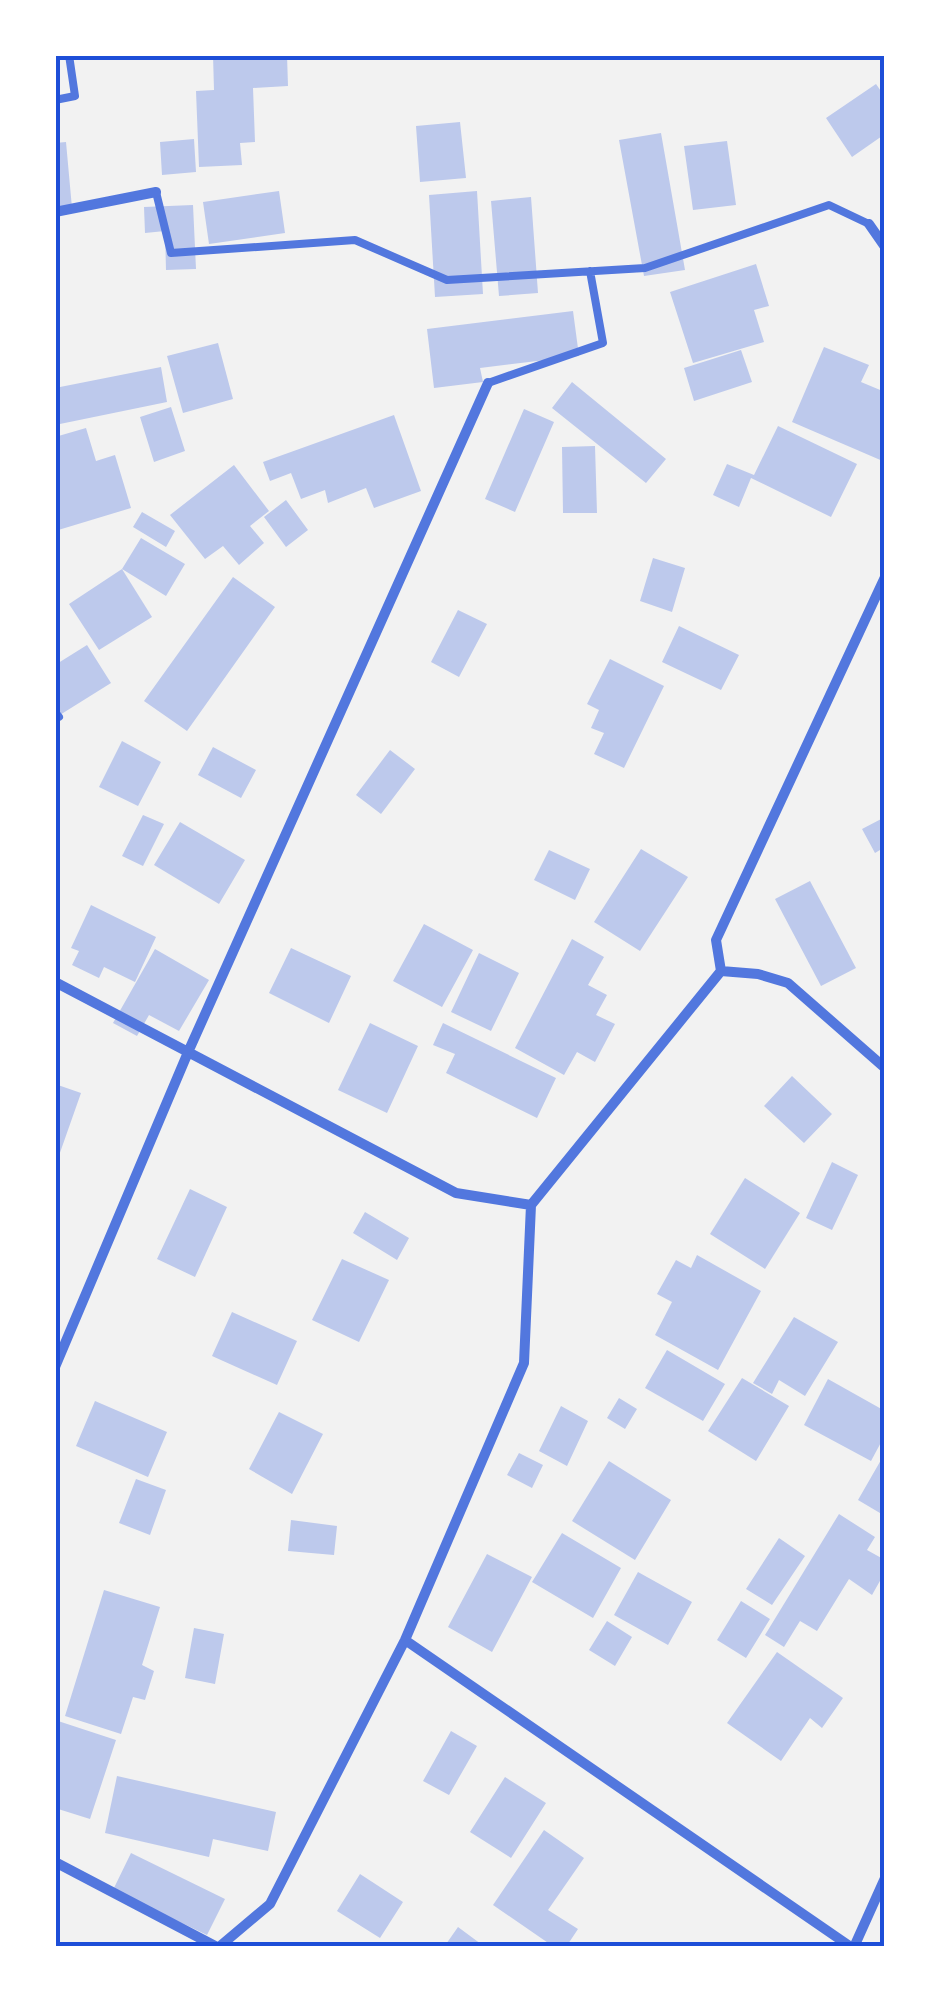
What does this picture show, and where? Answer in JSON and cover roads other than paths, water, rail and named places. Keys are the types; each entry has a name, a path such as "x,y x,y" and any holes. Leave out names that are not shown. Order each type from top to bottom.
{"street":[{"path":"55,212 156,192"},
{"path":"870,224 885,247"},
{"path":"55,1367 190,1050 488,384"},
{"path":"55,1862 218,1947 270,1904 404,1640 524,1364 531,1205 721,971 716,940 885,577"},
{"path":"721,971 758,974 788,983 885,1068"},
{"path":"55,982 456,1193 531,1205"},
{"path":"404,1640 852,1947 885,1878"}],"lane":[{"path":"55,100 75,96 69,55"},
{"path":"156,192 171,254 355,240 447,280 645,268 829,205 870,224"},
{"path":"488,384 603,343 590,272"}]}
